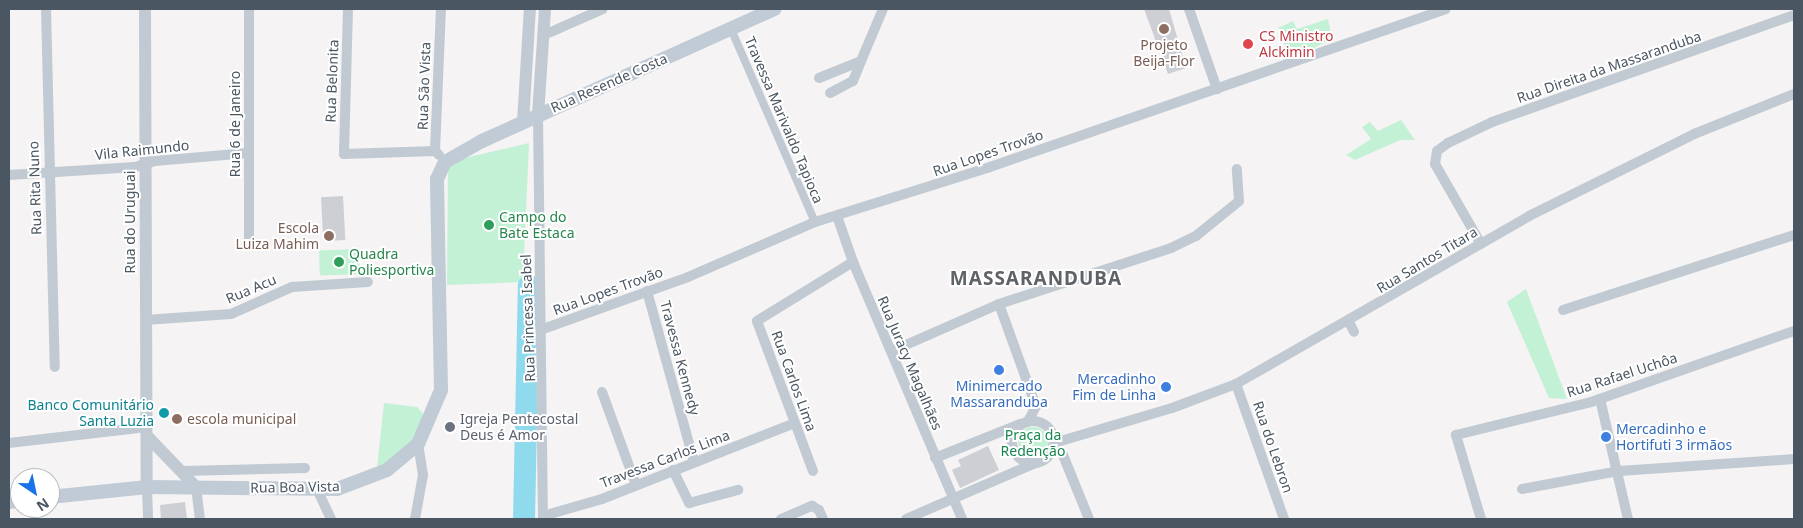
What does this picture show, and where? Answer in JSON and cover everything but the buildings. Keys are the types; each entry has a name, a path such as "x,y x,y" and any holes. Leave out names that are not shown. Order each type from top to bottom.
{"main road":[{"name":"Rua Resende Costa","path":"445,162 538,115 670,58 731,29 760,12 775,9"},
{"name":"Rua Boa Vista","path":"60,496 147,487 317,490 354,486 370,479 404,458 418,444 441,390 437,179 445,162"}],"street":[{"name":"Rua Rita Nuno","path":"46,9 48,171 55,367"},
{"name":"Rua do Uruguai","path":"145,9 144,164 147,487"},
{"name":"Rua 6 de Janeiro","path":"249,9 249,239"},
{"name":"Rua Belonita","path":"348,9 344,154 435,151"},
{"name":"Rua São Vista","path":"435,151 441,9"},
{"path":"523,122 530,9"},
{"path":"538,115 545,9"},
{"path":"544,35 603,9"},
{"path":"830,93 853,81 883,9"},
{"path":"1189,9 1217,89"},
{"name":"Rua Lopes Trovão","path":"543,328 647,291 815,222 1217,89 1445,9"},
{"name":"Rua Direita da Massaranduba","path":"1482,244 1435,164 1437,151 1492,122 1794,15"},
{"name":"Travessa Marivaldo Tapioca","path":"731,29 815,222"},
{"path":"819,78 861,60"},
{"name":"Rua Santos Titara","path":"1054,444 1071,436 1163,411 1236,384 1349,322 1482,244 1694,134 1794,94"},
{"name":"Rua Princesa Isabel","path":"538,115 543,328 543,518"},
{"path":"435,151 445,162"},
{"name":"Vila Raimundo","path":"9,175 248,153"},
{"path":"892,351 999,304 1170,248 1196,236 1239,201 1237,169"},
{"name":"Rua Juracy Magalhães","path":"837,216 853,262 962,519"},
{"path":"1563,310 1794,234"},
{"name":"Rua Carlos Lima","path":"813,471 757,321 853,262"},
{"name":"Rua Acu","path":"145,320 232,314 292,287 368,282"},
{"name":"Travessa Kennedy","path":"647,291 694,462"},
{"path":"999,304 1036,406 1029,420 1013,434 1013,449 1023,460 1038,462"},
{"path":"1349,322 1354,332"},
{"name":"Rua Rafael Uchôa","path":"1481,519 1456,435 1600,399 1794,331"},
{"name":"Rua do Lebron","path":"1236,384 1284,519"},
{"path":"602,392 636,485"},
{"path":"1600,399 1619,471 1628,519"},
{"path":"935,458 1029,420 1042,423 1051,432 1054,444 1063,455 1089,519"},
{"name":"Travessa Carlos Lima","path":"543,518 636,485 795,423"},
{"path":"9,443 147,431 196,487 200,519"},
{"name":"Rua Santos Titara","path":"1051,432 1071,436"},
{"path":"415,519 423,475 418,444"},
{"path":"906,519 1038,462 1049,454 1054,444"},
{"path":"1522,489 1619,471 1794,459"},
{"name":"Rua Boa Vista","path":"182,471 305,468"},
{"path":"673,470 689,503 738,490"},
{"path":"147,487 148,519"},
{"path":"317,490 331,519"},
{"path":"781,519 806,507 821,515"}],"green space":[{"path":"1328,19 1332,39 1285,62 1278,53 1286,49 1278,28 1293,21 1297,29"},
{"path":"1401,120 1415,140 1400,140 1355,160 1346,155 1371,139 1362,127 1370,122 1378,131"},
{"name":"Campo do Bate Estaca","path":"529,143 523,279 520,282 447,285 448,168 456,160"},
{"name":"Quadra Poliesportiva","path":"359,249 360,274 320,275 319,250"},
{"path":"1526,289 1567,399 1549,398 1507,302"},
{"path":"384,403 417,407 426,417 425,423 405,450 377,469"},
{"name":"Praça da Redenção","path":"1033,427 1043,432 1048,442 1043,452 1033,457 1023,452 1018,442 1023,432"}],"waterway":[{"path":"524,519 529,286"}],"place":[{"name":"Projeto Beija-Flor","path":"1164,29"},
{"name":"CS Ministro Alckimin","path":"1248,44"},
{"name":"Campo do Bate Estaca","path":"489,225"},
{"name":"Escola Luiza Mahim","path":"329,236"},
{"name":"Quadra Poliesportiva","path":"339,262"},
{"name":"Minimercado Massaranduba","path":"999,370"},
{"name":"Mercadinho Fim de Linha","path":"1166,387"},
{"name":"Banco Comunitário Santa Luzia","path":"164,413"},
{"name":"escola municipal","path":"177,419"},
{"name":"Igreja Pentecostal Deus é Amor","path":"450,427"},
{"name":"Mercadinho e Hortifuti 3 irmãos","path":"1606,437"}],"district":[{"name":"MASSARANDUBA","path":"1036,279"}]}
